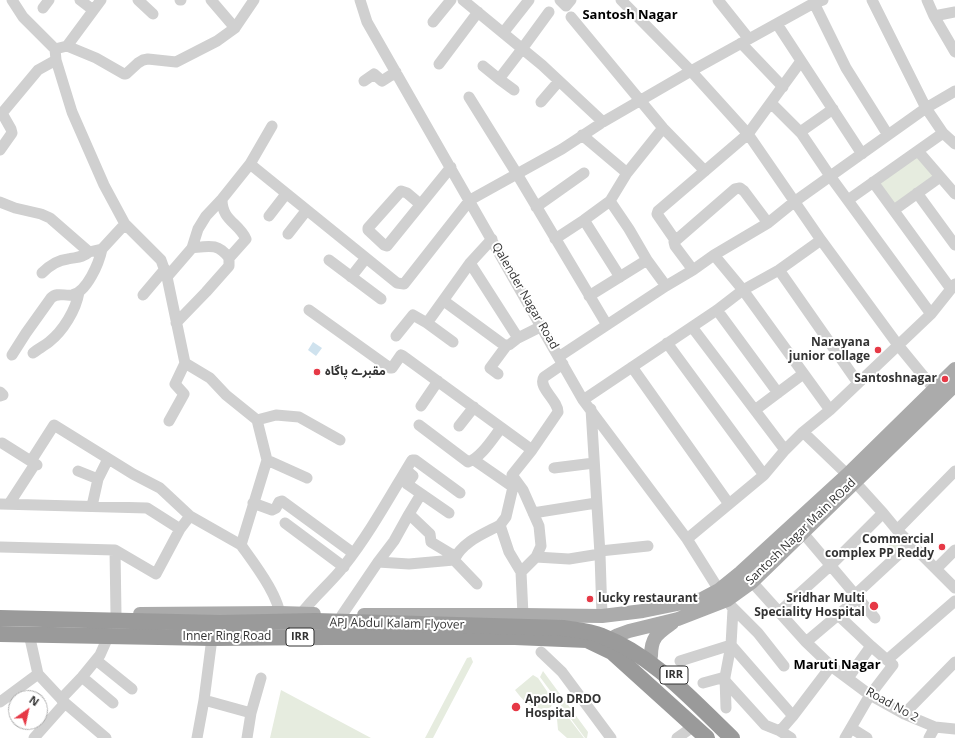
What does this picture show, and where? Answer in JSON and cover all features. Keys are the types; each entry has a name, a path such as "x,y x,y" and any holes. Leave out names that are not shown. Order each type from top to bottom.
{"highway":[{"name":"APJ Abdul Kalam Flyover","path":"0,618 220,623 315,621 563,628 582,630 610,639 643,657 663,673 732,738"},
{"name":"Inner Ring Road","path":"0,634 212,638 411,636 541,650 587,640 612,652 707,738"}],"main road":[{"name":"Santosh Nagar Main ROad","path":"726,600 740,573 851,478 938,394 955,369"},
{"name":"Santosh Nagar Main ROad","path":"938,394 955,385"},
{"name":"Santosh Nagar Main ROad","path":"599,645 629,631 678,619 726,600 752,582 803,533 851,478"},
{"name":"Santosh Nagar Main ROad","path":"606,616 643,611 702,599 726,600"},
{"name":"Inner Ring Road","path":"0,611 116,614 280,613 342,615 606,616"},
{"path":"606,616 614,633 618,635"},
{"path":"651,656 651,644 654,638 678,619"},
{"name":"IRR","path":"618,635 635,644 663,665 741,738"}],"street":[{"path":"12,0 23,17 55,49 56,60 72,112 104,185 125,224 154,251 161,260 166,273 185,363 175,384 184,394 169,421"},
{"path":"80,0 93,10"},
{"path":"67,46 101,0"},
{"path":"138,0 153,14"},
{"path":"211,0 235,28"},
{"path":"55,49 67,46 96,58 126,74 143,60 148,59 172,62 180,61 217,41 235,28 254,0"},
{"name":"Qalender Nagar Road","path":"360,0 367,22 583,400 591,408 687,539 726,600 758,633 784,666"},
{"path":"433,22 450,0"},
{"path":"463,0 559,81 603,122"},
{"path":"503,33 529,0"},
{"path":"560,0 566,6 570,0"},
{"path":"622,0 691,71 748,134 821,240 898,345 938,394"},
{"path":"718,0 745,41 783,86"},
{"path":"872,0 926,108 943,133 955,144"},
{"path":"927,0 934,16 955,52"},
{"path":"250,164 306,211 397,283 404,284 470,200 562,149 603,122 691,71 819,2 846,68 888,135"},
{"path":"438,64 478,12"},
{"path":"499,79 549,12"},
{"path":"934,16 955,12"},
{"path":"571,17 663,128 705,171"},
{"path":"777,24 862,154"},
{"path":"0,150 12,133 3,115 4,112 38,70 56,60"},
{"path":"693,270 675,246 675,240 657,214 658,211 748,134 801,61"},
{"path":"483,66 514,90"},
{"path":"364,80 374,74 382,81 396,72"},
{"path":"541,102 559,81"},
{"path":"378,562 409,564 446,562 455,558 500,525 506,517 513,487 512,475 532,450 558,412 558,406 543,385 542,380 561,360 607,325 714,255 768,223 794,202 926,108 955,91"},
{"path":"469,97 607,325"},
{"path":"771,103 801,133 830,176 931,314"},
{"path":"801,133 833,109"},
{"path":"144,295 192,248 198,229 202,222 250,164 272,126"},
{"path":"555,239 610,201 627,173 663,128"},
{"path":"848,200 943,133"},
{"path":"582,135 627,173"},
{"path":"918,151 955,194"},
{"path":"420,204 407,193 401,191 368,228 368,230 387,246 451,167"},
{"path":"536,207 584,173"},
{"path":"894,210 940,177"},
{"path":"687,539 764,475 785,450 803,432 830,410 931,314 953,286 873,182"},
{"path":"675,240 737,188 744,191 768,223"},
{"path":"917,193 955,245"},
{"path":"269,216 286,194"},
{"path":"222,199 222,207 226,217 246,239 229,258"},
{"path":"610,201 629,229 647,260 666,286"},
{"path":"0,202 50,218 89,252"},
{"path":"288,234 306,211"},
{"path":"584,220 620,277"},
{"path":"34,353 50,342 67,322 76,306 79,292 99,263 102,250 125,224"},
{"path":"427,324 470,263 492,239"},
{"path":"583,400 717,310 743,290 779,270 821,240"},
{"path":"176,323 229,266 229,258 223,251 216,247 211,246 192,248"},
{"path":"42,273 49,266 60,260 82,257 89,252 102,250"},
{"path":"714,255 743,290 830,410"},
{"path":"351,277 366,258"},
{"path":"329,260 381,299"},
{"path":"589,296 647,260"},
{"path":"470,263 518,338"},
{"path":"779,270 858,383"},
{"path":"12,355 54,295 69,295 79,292"},
{"path":"444,301 504,345 507,345"},
{"path":"309,310 390,368 392,368 402,355 532,450"},
{"path":"717,310 778,393"},
{"path":"396,336 412,316 415,316 453,342"},
{"path":"498,374 490,368 507,345 542,326"},
{"path":"692,327 785,450"},
{"path":"667,343 764,475"},
{"path":"185,363 210,378 226,395 257,420 267,460 241,545"},
{"path":"632,367 729,504"},
{"path":"756,410 803,374"},
{"path":"421,406 438,381"},
{"path":"0,392 3,395 0,396"},
{"path":"459,426 474,407"},
{"path":"591,408 596,503 606,616"},
{"path":"257,420 276,416 299,416 340,440"},
{"path":"4,504 36,464 54,425 160,488 190,516 241,545 266,582 280,613 278,637"},
{"path":"419,425 468,462 474,460 501,428"},
{"path":"803,432 851,478 897,530 955,588"},
{"path":"2,443 36,464"},
{"path":"92,506 98,479 108,458"},
{"path":"267,460 307,478"},
{"path":"301,614 344,567 391,497 412,460 460,493"},
{"path":"474,460 513,487"},
{"path":"554,468 594,463"},
{"path":"406,470 413,476 407,484 449,512"},
{"path":"78,471 98,479"},
{"path":"897,530 955,471"},
{"path":"512,475 523,490 539,526 541,546 536,557 521,572"},
{"path":"342,615 394,541 421,494"},
{"path":"253,503 272,510 282,501 353,553"},
{"path":"533,512 596,503"},
{"path":"4,504 148,508 180,529"},
{"path":"409,514 430,534 431,542 451,554 477,584"},
{"path":"779,612 831,565 883,514"},
{"path":"0,548 115,550 156,574 180,529 190,516"},
{"path":"285,523 344,567"},
{"path":"500,525 509,552 521,572 523,615"},
{"path":"803,533 875,618"},
{"path":"806,642 838,615 911,544"},
{"path":"536,557 569,559 648,546"},
{"path":"115,550 116,614"},
{"path":"936,569 955,550"},
{"name":"Road No 2","path":"752,582 806,642 831,666 870,695 904,714 935,727 955,729"},
{"path":"726,600 731,645 726,679 726,708"},
{"path":"887,660 955,601"},
{"path":"838,615 893,665 870,695 845,738"},
{"path":"29,634 38,674 63,701 106,738"},
{"path":"34,738 100,655 108,637"},
{"path":"197,738 204,700 212,638"},
{"path":"680,661 731,645"},
{"path":"731,645 793,716"},
{"path":"848,678 871,646"},
{"path":"541,650 562,672 611,738"},
{"path":"96,660 132,689"},
{"path":"904,714 955,662"},
{"path":"780,731 831,666"},
{"path":"0,702 38,674"},
{"path":"82,676 113,703"},
{"path":"247,738 251,713 261,678"},
{"path":"703,683 726,679"},
{"path":"726,679 765,725 780,731 790,738"},
{"path":"204,700 251,713"},
{"path":"678,738 694,726"},
{"path":"929,738 935,727"},
{"path":"850,728 867,738"}],"shaded area":[{"path":"917,152 937,177 894,208 875,181"},
{"path":"897,537 904,545 893,554 887,547"},
{"path":"471,657 473,662 433,738 425,738 467,658"},
{"path":"543,671 588,732 587,738 585,738 540,677"},
{"path":"533,675 538,678 553,700 551,707 541,709 531,706 515,690"},
{"path":"281,690 371,738 270,738"},
{"path":"561,710 584,738 567,738 558,730 558,715 556,712"}],"water":[{"path":"313,342 322,348 316,356 308,350"}],"place":[{"name":"Narayana junior collage","path":"878,350"},
{"name":"مقبرے پاگاہ","path":"317,372"},
{"name":"Santoshnagar","path":"945,379"},
{"name":"Commercial complex PP Reddy","path":"942,547"},
{"name":"lucky restaurant","path":"590,599"},
{"name":"Sridhar Multi Speciality Hospital","path":"874,606"},
{"name":"Apollo DRDO Hospital","path":"516,707"}],"district":[{"name":"Santosh Nagar","path":"630,15"},
{"name":"Maruti Nagar","path":"837,665"}]}
